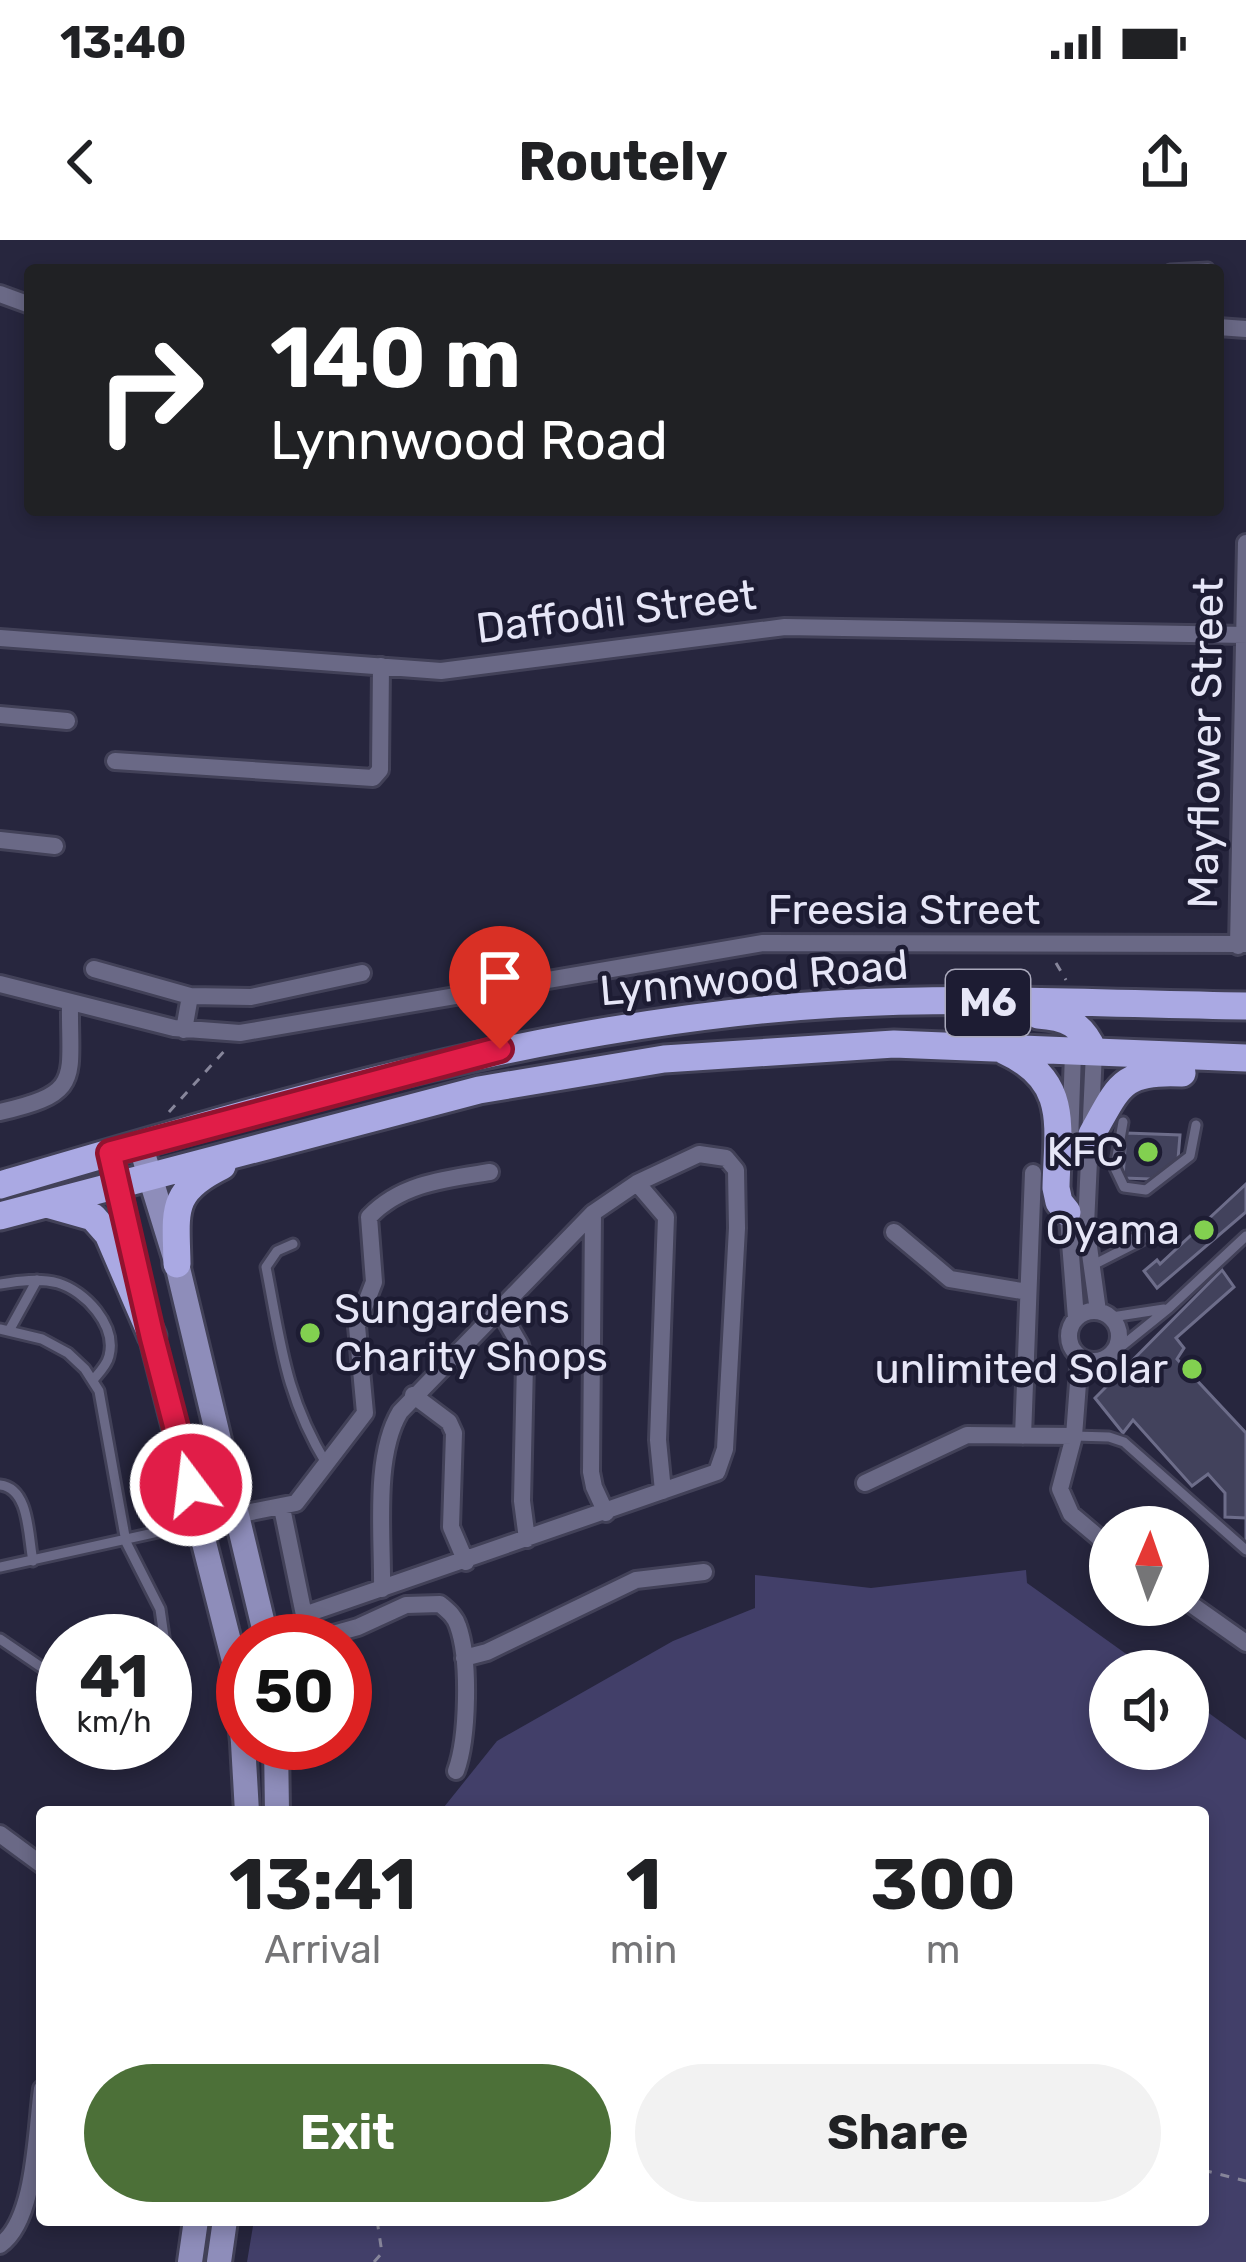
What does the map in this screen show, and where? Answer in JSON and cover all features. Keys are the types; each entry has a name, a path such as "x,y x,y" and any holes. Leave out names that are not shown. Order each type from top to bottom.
{"main road":[{"name":"Lynnwood Road","path":"0,1185 500,1049 668,1022 836,1004 1246,1006"},
{"path":"1081,1043 1093,1007 1136,1005"},
{"path":"730,1016 1061,1016 1081,1043"},
{"name":"Lynnwood Road","path":"15,1212 478,1090 664,1058 894,1044 1004,1051 1081,1043 1246,1058"},
{"path":"1004,1051 1036,1068 1054,1098 1058,1202 1077,1218"},
{"path":"1092,1134 1115,1091 1134,1076 1154,1072 1246,1075"},
{"path":"178,1264 176,1210 186,1189 220,1167 292,1137"},
{"path":"140,1144 178,1264 260,1614"},
{"path":"110,1153 223,1614"},
{"path":"15,1212 73,1208 93,1217 108,1234 152,1336"},
{"path":"245,1770 247,1806"},
{"path":"277,1770 277,1806"},
{"path":"190,2262 195,2226"},
{"path":"219,2262 224,2226"}],"street":[{"name":"Mayflower Street","path":"1242,945 1246,548"},
{"name":"Daffodil Street","path":"0,638 441,670 785,627 1244,635"},
{"path":"116,760 373,778 380,770 381,666"},
{"path":"0,716 67,721"},
{"path":"0,840 55,846"},
{"name":"Freesia Street","path":"0,984 184,1030 240,1033 764,943 1242,945"},
{"path":"94,969 190,996 251,997 362,974"},
{"path":"184,1030 190,996"},
{"path":"0,1112 44,1101 65,1087 70,1003"},
{"path":"1078,1406 1120,1336 1105,1314 1077,1218 1092,1134 1081,1043"},
{"path":"1081,1043 1076,1318 1070,1343 1080,1357 1078,1406 1060,1490 1071,1514 1089,1529"},
{"path":"307,1614 466,1562 717,1472 722,1465 736,1170 726,1158 699,1154 637,1183 593,1214 413,1395 388,1432 382,1589"},
{"path":"201,1522 282,1508 299,1500 362,1418 365,1406 357,1326 374,1282 369,1217 419,1184 490,1172"},
{"path":"1024,1436 1033,1173"},
{"path":"637,1183 666,1217 658,1440 663,1491"},
{"path":"593,1214 591,1472 606,1513"},
{"path":"894,1232 950,1279 1028,1292"},
{"path":"498,1307 525,1362 521,1501 527,1539"},
{"path":"1076,1318 1105,1314"},
{"path":"1080,1357 1097,1361 1109,1356"},
{"path":"413,1395 449,1422 454,1433 451,1527 466,1562"},
{"path":"865,1483 958,1437 1074,1436"},
{"path":"282,1508 304,1614"},
{"path":"464,1658 487,1652 637,1580 704,1572"},
{"path":"372,1621 406,1605 440,1604 456,1619 464,1658 462,1755 456,1771"},
{"path":"1209,1617 1246,1643"},
{"path":"0,1834 36,1861"},
{"path":"3,2243 20,2223 26,2204 36,2132"}],"lane":[{"path":"1123,1122 1115,1168 1124,1187 1147,1190 1190,1156 1196,1125"},
{"path":"1077,1218 1123,1240 1147,1237 1092,1266"},
{"path":"1109,1356 1246,1236"},
{"path":"293,1244 277,1251 266,1267 289,1388 327,1465"},
{"path":"0,1284 37,1280 60,1283 81,1294 106,1326 109,1356 93,1380"},
{"path":"37,1280 5,1329 68,1353 93,1380 102,1403 126,1542 161,1614"},
{"path":"1105,1314 1169,1308"},
{"path":"1074,1436 1124,1442 1246,1550"},
{"path":"0,1486 10,1486 20,1496 33,1561"},
{"path":"0,1568 201,1522"},
{"path":"0,1639 36,1664"}],"path":[{"path":"1049,945 1049,955 1066,983"},
{"path":"169,1112 240,1033"},
{"path":"1209,2172 1246,2181"},
{"path":"374,2262 382,2253 378,2226"}],"shaded area":[{"path":"1026,1570 1027,1583 1121,1650 1089,1650 1089,1770 1209,1770 1209,1713 1246,1740 1246,2262 247,2262 253,2226 1209,2226 1209,1806 445,1806 497,1741 673,1641 755,1608 755,1575 871,1588"}],"building":[{"path":"1126,1133 1180,1135 1178,1159 1151,1179 1123,1178"},
{"path":"1246,1184 1246,1212 1157,1288 1144,1271 1157,1260 1160,1264"},
{"path":"1222,1270 1234,1287 1176,1338 1184,1348 1177,1359 1246,1433 1246,1518 1225,1517 1225,1493 1208,1474 1192,1486 1133,1420 1123,1433 1095,1398"}],"place":[{"name":"KFC","path":"1148,1152"},
{"name":"Oyama","path":"1204,1230"},
{"name":"Sungardens Charity Shops","path":"310,1333"},
{"name":"unlimited Solar","path":"1192,1369"}],"route":[{"path":"191,1485 110,1153 500,1049"}]}
